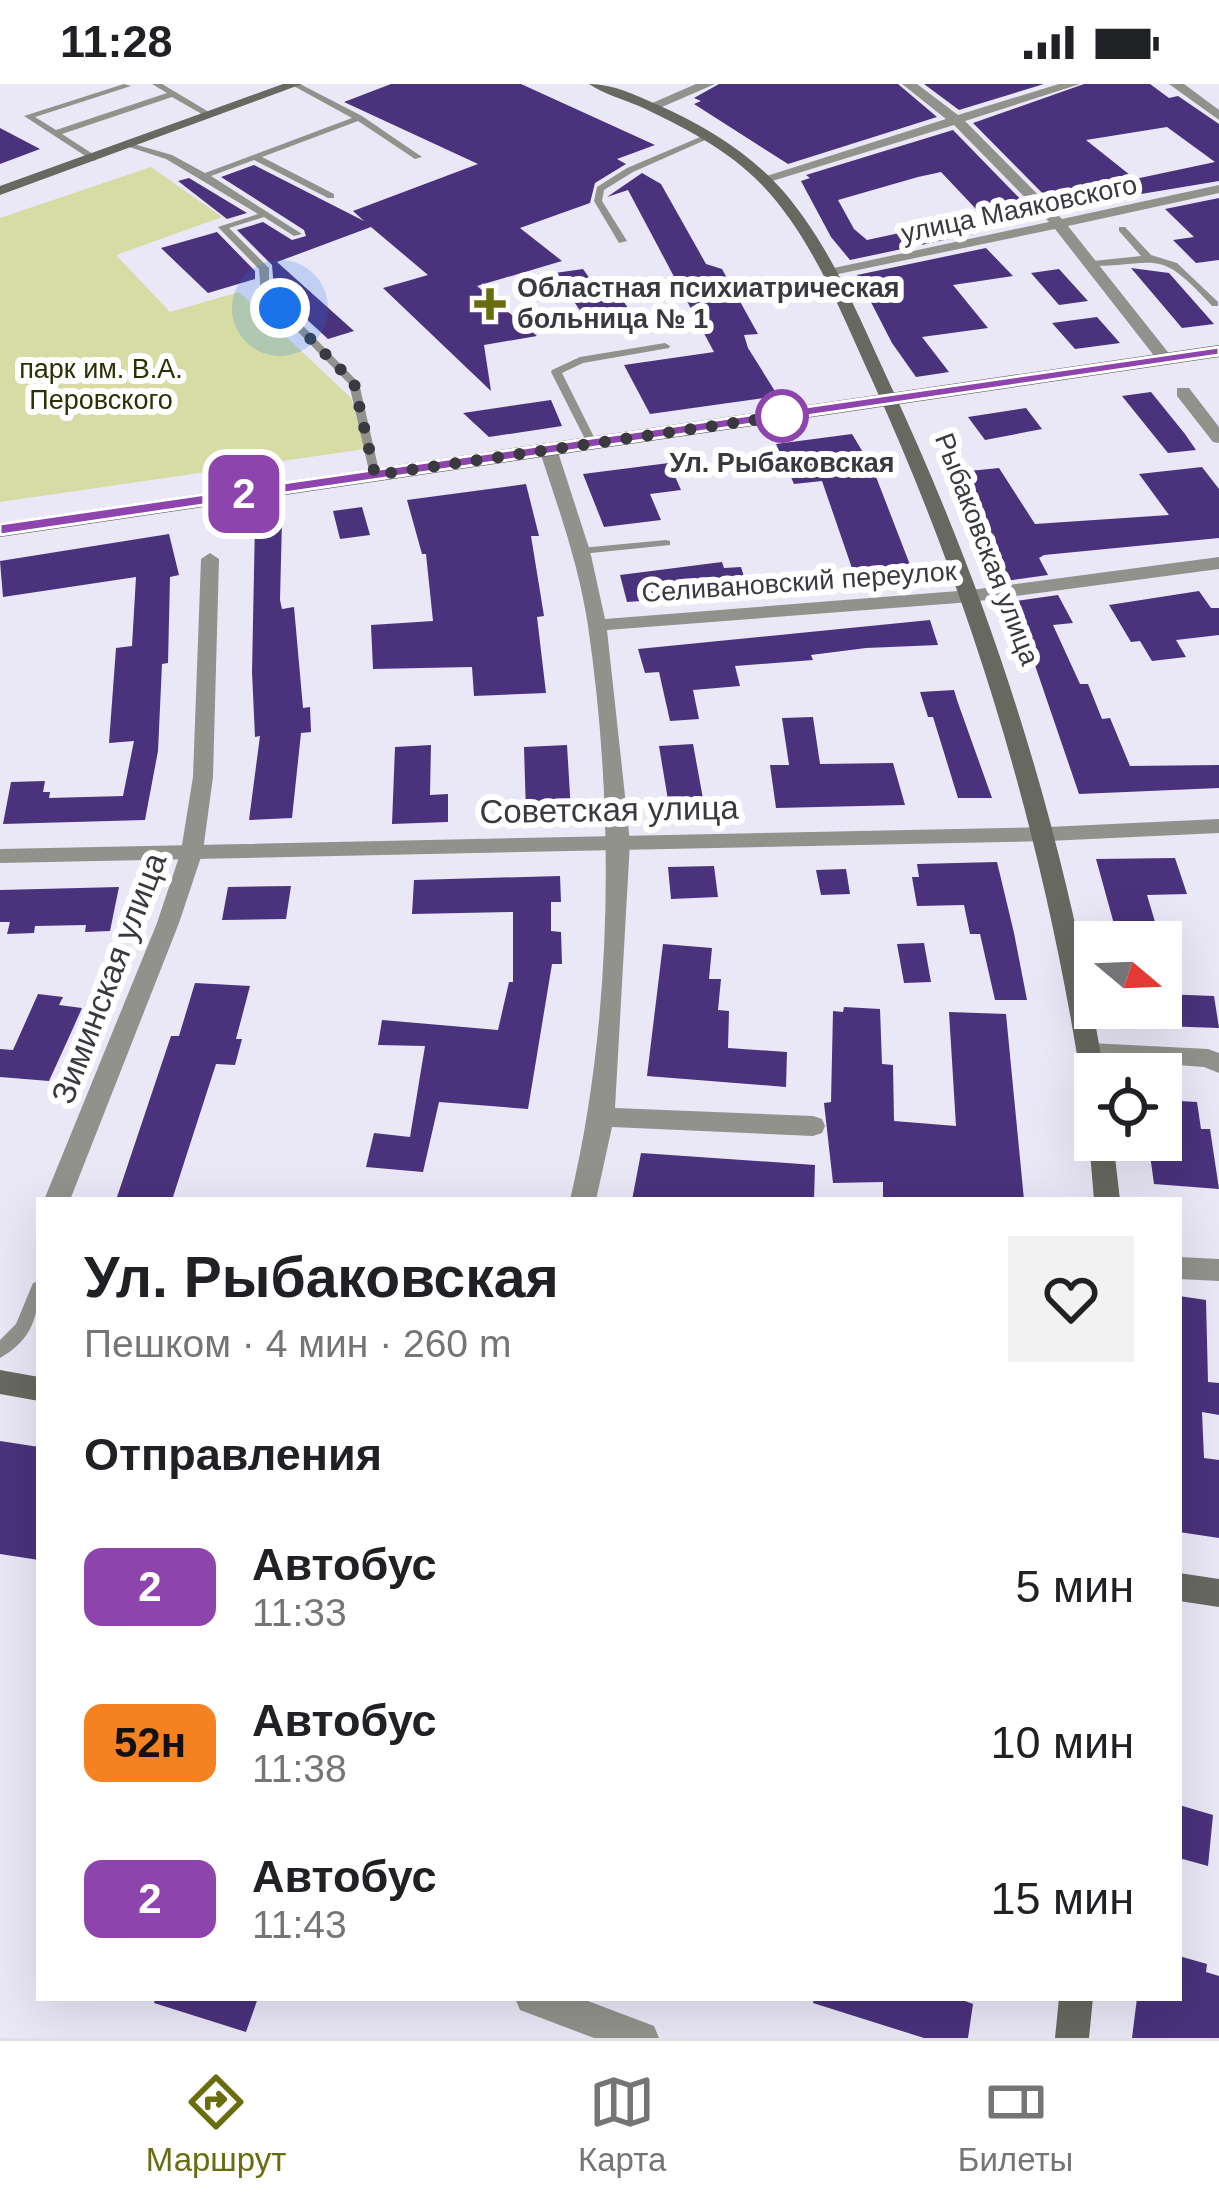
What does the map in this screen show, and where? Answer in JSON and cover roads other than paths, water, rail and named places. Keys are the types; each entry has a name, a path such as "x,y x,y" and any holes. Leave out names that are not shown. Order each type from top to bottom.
{"main road":[{"path":"0,190 294,84"},
{"name":"Рыбаковская улица","path":"596,84 708,137 764,179 830,274 890,400 971,596 1048,834 1090,1052"},
{"path":"0,530 1219,351"},
{"path":"1103,1161 1107,1197"},
{"path":"0,1382 36,1388"},
{"path":"1182,1587 1219,1593"},
{"path":"1072,2038 1076,2001"}],"street":[{"path":"650,106 708,84"},
{"path":"909,84 957,117 1061,226 1165,359"},
{"path":"764,179 1073,84"},
{"path":"1175,84 1219,116"},
{"name":"улица Маяковского","path":"830,274 1219,189"},
{"path":"1183,392 1219,438"},
{"path":"548,449 597,625 619,842 602,1117 584,1197"},
{"name":"Зиминская улица","path":"58,1197 192,851 203,777 210,559"},
{"name":"Селивановский переулок","path":"597,625 971,596 1219,563"},
{"name":"Советская улица","path":"0,856 1048,834 1219,826"},
{"path":"1090,1052 1208,1058 1219,1064"},
{"path":"602,1117 813,1126"},
{"path":"1182,1268 1219,1270"},
{"path":"540,2001 641,2038"}],"lane":[{"path":"157,84 210,116"},
{"path":"294,84 359,118 418,158"},
{"path":"93,158 28,116 133,85 151,98"},
{"path":"57,133 170,95"},
{"path":"204,176 359,118"},
{"path":"622,241 598,201 600,189 630,170 708,137"},
{"path":"130,146 169,157 297,234"},
{"path":"254,157 332,196"},
{"path":"266,214 223,227 264,268 264,292 354,383 375,475"},
{"path":"1122,230 1147,257"},
{"path":"1093,264 1147,257 1180,264 1215,304"},
{"path":"592,443 556,372 580,360 665,346"},
{"path":"580,551 666,543"},
{"path":"0,1351 23,1328 36,1296"}],"place":[{"name":"Областная психиатрическая больница № 1","path":"490,304"},
{"name":"Ул. Рыбаковская","path":"782,416"}],"park label":[{"name":"парк им. В.А. Перовского","path":"101,384"}]}
